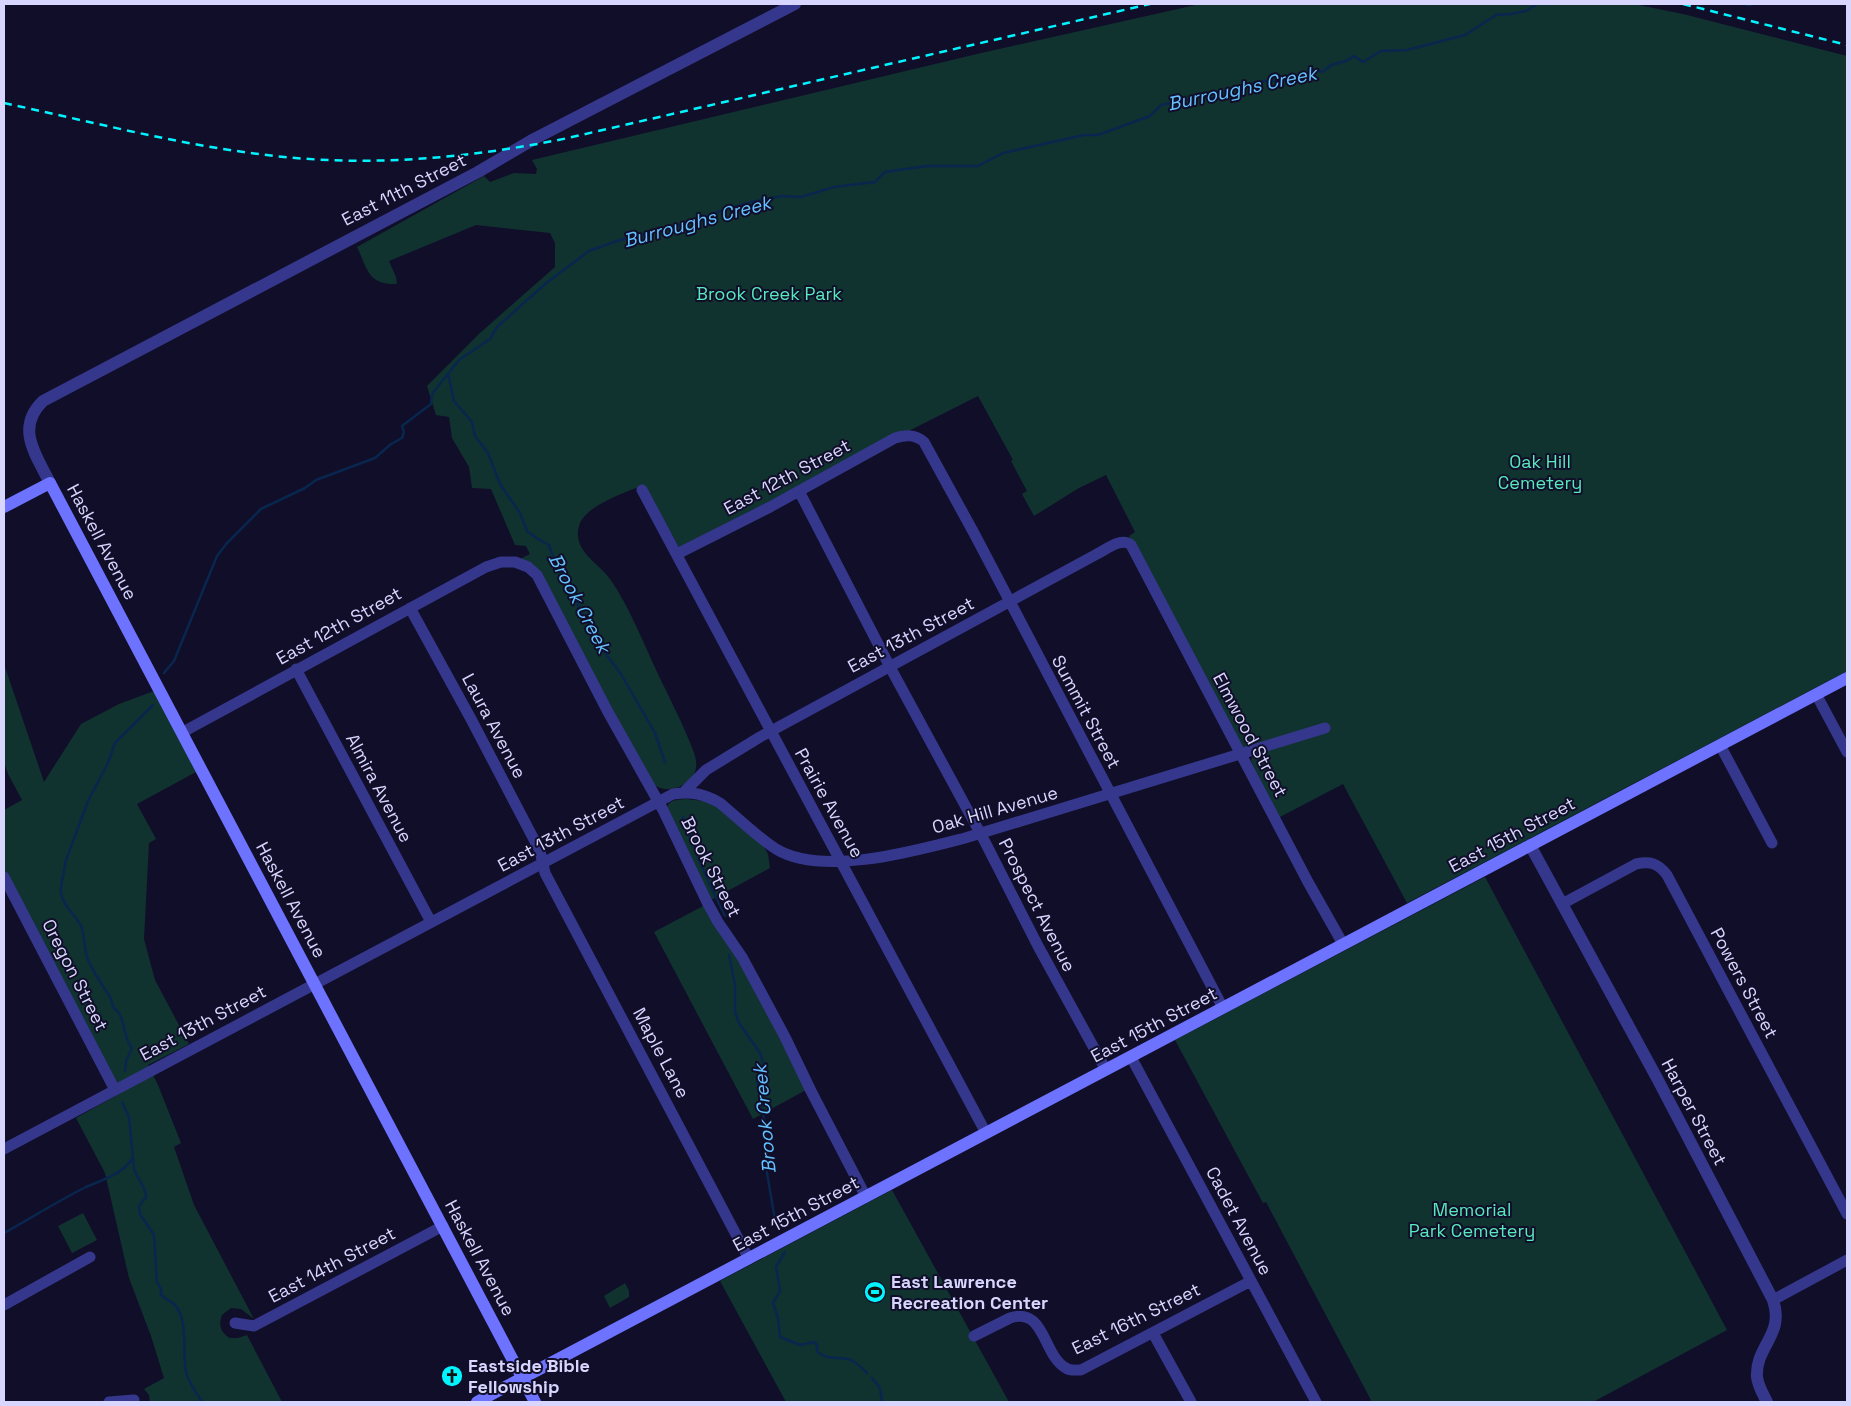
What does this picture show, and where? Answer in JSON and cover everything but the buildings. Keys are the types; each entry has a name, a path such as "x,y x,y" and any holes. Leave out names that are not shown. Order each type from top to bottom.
{"main road":[{"path":"4,507 50,483"},
{"name":"Haskell Avenue","path":"50,483 535,1402"},
{"name":"East 15th Street","path":"477,1402 1847,678"}],"street":[{"name":"East 11th Street","path":"34,412 43,401 51,396 478,172 534,138 795,4"},
{"name":"Haskell Avenue","path":"34,412 30,419 29,438 50,483"},
{"name":"East 12th Street","path":"677,554 770,507 895,438 915,436"},
{"name":"Summit Street","path":"915,436 928,447 1223,1008"},
{"name":"Prairie Avenue","path":"642,490 986,1134"},
{"name":"Prospect Avenue","path":"799,491 890,667 1073,1012 1106,1070"},
{"name":"East 13th Street","path":"4,1149 674,794 684,792 706,770 770,731 1097,554 1122,542 1126,542"},
{"name":"Elmwood Street","path":"1126,542 1131,545 1308,882 1343,944"},
{"name":"East 12th Street","path":"183,732 486,567 501,562 515,562"},
{"name":"Brook Street","path":"515,562 528,567 538,575 608,712 659,802 718,922 742,958 786,1037 810,1091 866,1197"},
{"name":"Laura Avenue","path":"410,608 540,851 543,863"},
{"name":"Almira Avenue","path":"296,669 432,922"},
{"path":"1816,694 1847,752"},
{"name":"Oak Hill Avenue","path":"684,792 700,793 720,803 770,844 790,855 817,861 840,861 916,850 980,834 1325,728"},
{"path":"1720,745 1772,843"},
{"name":"Harper Street","path":"1530,845 1658,1080 1773,1300 1777,1321 1760,1359 1757,1379 1767,1402"},
{"name":"Powers Street","path":"1562,904 1636,864 1644,862 1653,863 1661,868 1667,875 1847,1214"},
{"name":"Maple Lane","path":"543,863 551,883 749,1259"},
{"name":"Oregon Street","path":"4,878 115,1090"},
{"name":"Cadet Avenue","path":"1131,1057 1316,1402"},
{"name":"East 14th Street","path":"235,1323 254,1326 443,1226"},
{"path":"4,1305 90,1257"},
{"path":"1773,1300 1847,1260"},
{"name":"East 16th Street","path":"974,1336 1010,1318 1016,1316 1028,1317 1038,1325 1060,1364 1067,1369 1081,1370 1251,1281"},
{"path":"1153,1333 1191,1402"},
{"path":"109,1402 134,1400"}],"green space":[{"path":"1200,4 1634,4 1683,14 1847,56 1847,671 1407,903 1343,784 1278,818 1251,761 1253,754 1243,748 1129,536 1135,532 1106,475 1079,488 1034,516 1022,494 1027,491 1011,461 1013,460 978,396 679,547 644,485 597,506 582,519 579,526 579,543 588,556 610,579 624,601 681,721 695,756 694,774 686,783 669,789 657,787 652,783 564,619 520,559 530,554 526,546 515,545 491,489 472,488 469,467 452,438 449,417 436,415 427,386 480,333 555,267 555,243 550,233 476,225 389,261 397,284 387,284 374,279 357,247 484,176 490,182 514,173 536,174 537,169 532,160 977,54"},
{"path":"4,664 44,782 81,724 119,704 154,691 196,772 137,804 156,839 149,843 144,939 155,980 189,1044 148,1065 181,1143 174,1147 194,1205 254,1319 241,1309 231,1308 222,1315 221,1328 224,1334 230,1338 247,1335 282,1402 150,1402 149,1395 144,1389 164,1378 151,1336 129,1278 105,1173 76,1118 121,1093 4,870 4,810 22,800 8,774 4,762"},
{"path":"686,799 704,801 719,808 763,845 768,854 770,868 711,900 667,809 669,803"},
{"name":"Memorial Park Cemetery","path":"1485,877 1727,1330 1593,1402 1372,1402 1266,1202 1263,1203 1175,1040"},
{"path":"705,905 758,996 806,1090 753,1119 654,932"},
{"path":"892,1190 1009,1402 786,1402 720,1281"},
{"path":"83,1213 97,1240 72,1253 58,1226"},
{"path":"625,1283 629,1291 629,1297 610,1308 604,1296"}],"waterway":[{"name":"Burroughs Creek","path":"164,673 174,661 217,556 227,543 261,509 305,488 316,480 375,458 391,444 402,438 404,432 402,426 431,404 432,394 459,360 490,339 497,327 545,284 589,251 617,241 687,223 751,202 782,196 801,197 834,187 875,182 885,172 927,166 978,166 1003,153 1084,135 1098,135 1150,116 1161,105 1203,96 1212,98 1230,89 1263,81 1285,81 1312,72 1324,71 1331,65 1346,61 1354,56 1363,62 1381,51 1407,50 1465,35 1496,15 1526,11 1537,4"},
{"name":"Burroughs Creek","path":"1745,4 1752,4"},
{"name":"Brook Creek","path":"448,374 454,401 472,422 475,436 488,453 500,484 520,513 527,531 549,545 555,562 576,597 579,609 591,626 599,645 621,674 655,733 665,762"},
{"name":"Burroughs Creek","path":"125,1071 126,1061 132,1048 123,1022 89,962 81,926 64,902 61,889 65,863 88,801 108,763 115,743 153,705"},
{"name":"Brook Creek","path":"683,817 702,868 725,916"},
{"name":"Brook Creek","path":"729,955 735,985 735,1012 739,1023 760,1053 764,1065 757,1081 765,1125 767,1173 774,1214 779,1228"},
{"name":"Burroughs Creek","path":"122,1102 129,1117 134,1169 146,1193 146,1197 139,1206 140,1214 154,1235 157,1282 161,1289 161,1295 179,1310 182,1318 186,1372 202,1402"},
{"path":"4,1233 76,1192 117,1173 132,1159"},
{"name":"Brook Creek","path":"785,1252 776,1267 780,1291 773,1303 778,1318 780,1337 800,1345 814,1342 817,1345 817,1351 824,1356 851,1360 867,1373"},
{"name":"Brook Creek","path":"872,1378 880,1388 882,1402"}],"railway":[{"path":"4,103 138,133 241,152 348,161 422,159 495,151 568,138 1150,4"},
{"path":"1683,4 1847,45"}],"place":[{"name":"East Lawrence Recreation Center","path":"875,1292"},
{"name":"Eastside Bible Fellowship","path":"452,1376"}],"park label":[{"name":"Brook Creek Park","path":"769,294"},
{"name":"Oak Hill Cemetery","path":"1540,472"}]}
